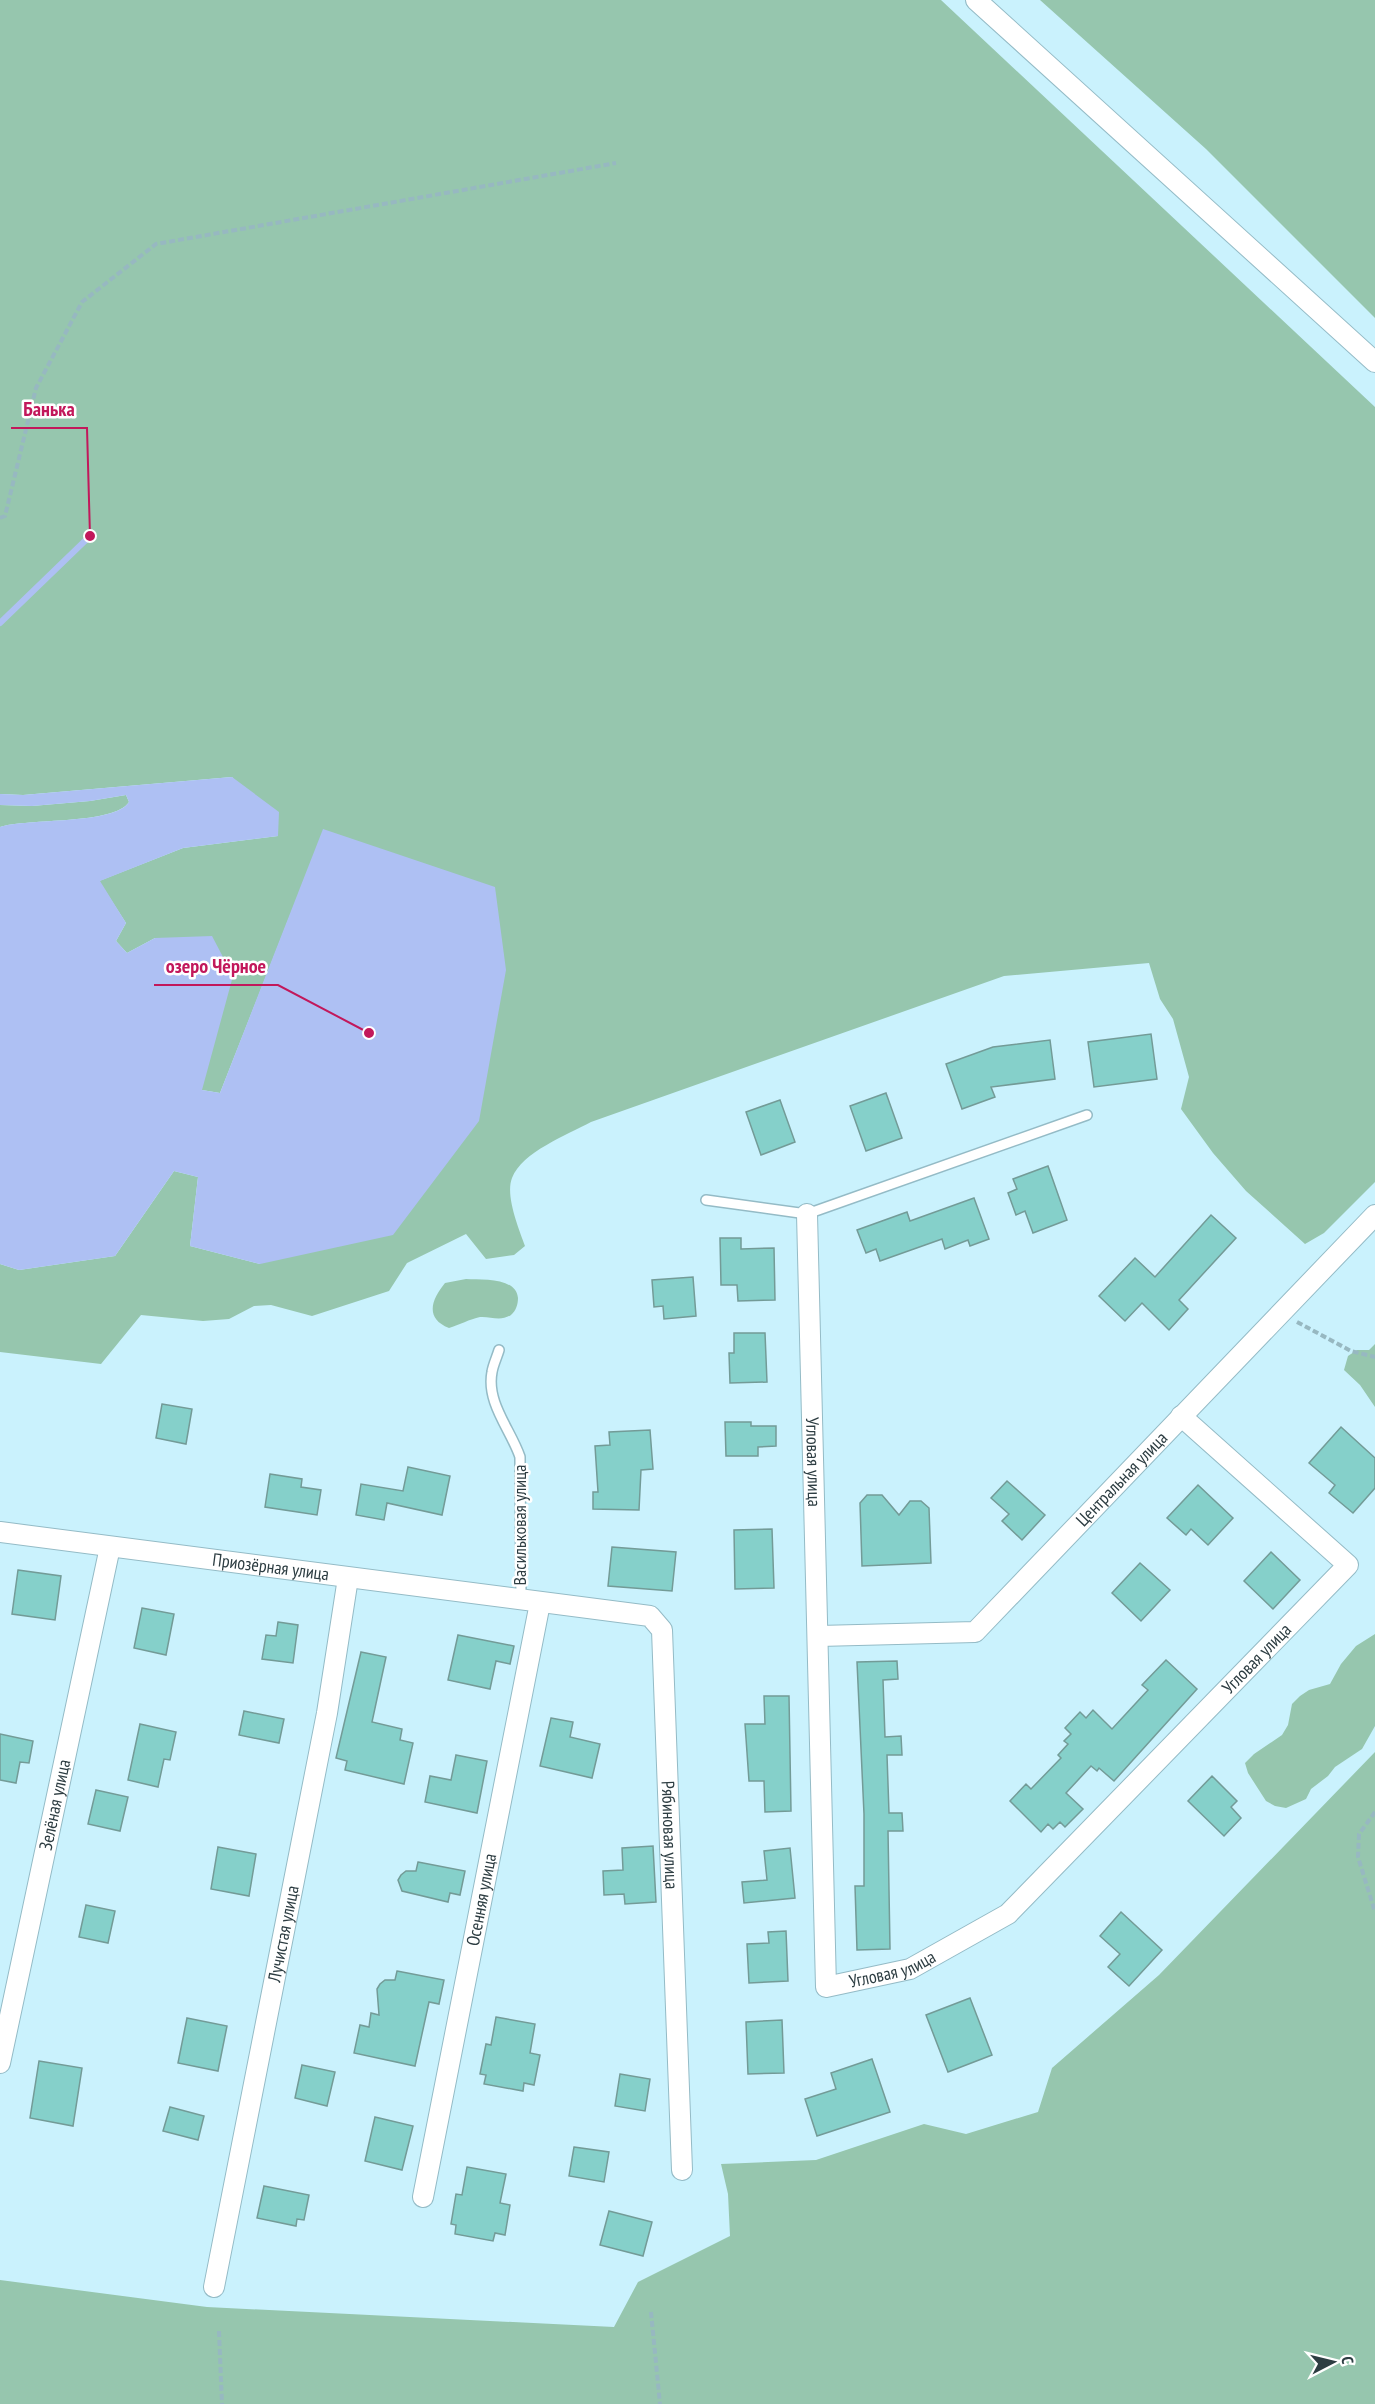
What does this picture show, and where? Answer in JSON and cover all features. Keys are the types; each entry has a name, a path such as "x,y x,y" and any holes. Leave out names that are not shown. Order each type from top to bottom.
{"street":[{"path":"976,0 1375,362"},
{"name":"Угловая улица","path":"807,1214 826,1987 910,1969 1008,1914 1348,1565 1181,1416"},
{"name":"Центральная улица","path":"819,1636 975,1632 1375,1215"},
{"name":"Приозёрная улица","path":"0,1532 540,1603"},
{"name":"Зелёная улица","path":"0,2063 110,1547"},
{"name":"Лучистая улица","path":"214,2287 327,1713 348,1578"},
{"name":"Рябиновая улица","path":"540,1603 650,1616 662,1630 682,2170"},
{"name":"Осенняя улица","path":"423,2197 540,1603"}],"lane":[{"path":"706,1200 807,1214 1087,1115"},
{"name":"Васильковая улица","path":"499,1350 491,1374 492,1392 500,1417 513,1437 520,1457 520,1600"}],"path":[{"path":"0,518 5,516 36,388 82,302 156,244 616,163"},
{"path":"1284,1311 1300,1325 1351,1351 1375,1357"},
{"path":"1375,1812 1359,1834 1358,1857 1375,1912"},
{"path":"651,2312 660,2404"},
{"path":"219,2331 222,2404"}],"green space":[{"path":"0,0 941,0 1375,407 1375,1182 1324,1233 1305,1244 1246,1191 1213,1153 1181,1109 1189,1077 1173,1019 1160,999 1149,963 1004,976 591,1122 546,1145 525,1160 512,1178 511,1203 525,1246 514,1255 486,1259 466,1234 407,1263 389,1291 312,1316 271,1305 254,1306 229,1319 203,1321 141,1315 101,1364 0,1352 0,1264 19,1270 115,1256 174,1171 198,1177 190,1246 260,1264 324,829 220,1093 202,1090 155,938 127,953 116,941 126,923 99,881 183,848 278,836 232,777 23,795 0,794"},
{"path":"1040,0 1375,0 1375,318 1206,149"},
{"path":"126,795 129,802 120,809 106,814 89,818 0,827 0,805 32,806"},
{"path":"466,1279 497,1281 511,1286 518,1298 514,1312 503,1318 480,1317 449,1328 441,1324 433,1314 437,1295 445,1283"},
{"path":"1375,1344 1375,1407 1360,1385 1344,1370 1348,1356 1357,1350 1369,1350"},
{"path":"1375,1634 1375,1726 1362,1749 1335,1767 1328,1776 1311,1789 1306,1799 1286,1808 1266,1801 1248,1773 1245,1763 1282,1735 1288,1725 1292,1704 1300,1696 1309,1690 1330,1684 1341,1664 1356,1646"},
{"path":"1375,1752 1375,2404 0,2404 0,2280 207,2307 614,2327 638,2282 730,2236 728,2194 721,2164 816,2160 924,2124 966,2134 1038,2112 1052,2068 1159,1975"}],"water":[{"path":"232,777 279,812 278,836 183,848 100,881 126,923 116,941 127,953 155,938 212,936 233,976 202,1090 220,1093 323,829 495,887 506,970 479,1121 393,1235 260,1264 190,1246 198,1177 174,1171 115,1256 19,1270 0,1264 0,827 89,818 121,809 129,802 126,795 32,806 0,805 0,794 23,795"}],"building":[{"path":"1151,1034 1157,1079 1094,1087 1088,1042"},
{"path":"1050,1040 1055,1079 991,1087 995,1097 962,1109 946,1064 993,1047"},
{"path":"886,1093 902,1138 866,1151 850,1106"},
{"path":"780,1100 795,1142 761,1155 746,1112"},
{"path":"1048,1166 1067,1220 1033,1233 1025,1211 1016,1215 1008,1193 1017,1189 1013,1179"},
{"path":"974,1198 989,1239 970,1246 968,1240 945,1249 942,1239 880,1261 876,1249 866,1253 857,1230 907,1212 910,1221"},
{"path":"1211,1215 1236,1238 1179,1300 1188,1309 1169,1330 1142,1303 1125,1321 1099,1296 1135,1258 1155,1277"},
{"path":"720,1238 741,1238 741,1249 774,1248 775,1300 738,1301 737,1285 721,1285"},
{"path":"693,1277 696,1316 664,1319 663,1306 654,1307 652,1280"},
{"path":"734,1333 765,1333 767,1382 730,1383 729,1353 734,1353"},
{"path":"162,1404 192,1409 186,1444 156,1438"},
{"path":"725,1422 751,1422 751,1426 776,1426 776,1446 758,1447 758,1456 726,1456"},
{"path":"1341,1427 1375,1458 1375,1488 1353,1513 1329,1493 1335,1485 1309,1463"},
{"path":"650,1430 653,1469 641,1470 639,1510 593,1509 593,1492 598,1492 595,1446 610,1445 609,1432"},
{"path":"408,1467 450,1476 442,1515 387,1503 384,1520 356,1515 361,1484 403,1491"},
{"path":"270,1474 302,1479 301,1487 321,1490 317,1515 265,1507"},
{"path":"1007,1481 1045,1515 1022,1540 1002,1521 1009,1514 991,1498"},
{"path":"1198,1485 1233,1518 1208,1545 1191,1529 1186,1535 1167,1518"},
{"path":"867,1495 882,1495 899,1515 910,1501 921,1501 929,1508 931,1563 862,1566 860,1503"},
{"path":"772,1529 774,1588 735,1589 734,1530"},
{"path":"612,1547 676,1552 672,1591 608,1586"},
{"path":"1271,1552 1300,1580 1273,1609 1244,1581"},
{"path":"1140,1563 1170,1590 1141,1621 1112,1593"},
{"path":"18,1570 61,1576 55,1620 12,1614"},
{"path":"142,1608 174,1614 166,1655 134,1648"},
{"path":"278,1622 298,1625 293,1663 262,1659 266,1635 276,1636"},
{"path":"458,1635 514,1646 510,1664 496,1661 490,1689 448,1680"},
{"path":"361,1652 386,1657 372,1722 402,1729 400,1740 413,1743 404,1784 345,1770 347,1761 336,1758"},
{"path":"1166,1660 1197,1689 1114,1781 1099,1768 1097,1771 1091,1766 1066,1793 1083,1809 1065,1827 1060,1822 1053,1829 1048,1824 1041,1832 1010,1801 1026,1784 1031,1789 1061,1758 1058,1755 1068,1744 1064,1741 1071,1734 1065,1728 1080,1712 1086,1718 1093,1710 1112,1729 1148,1690 1142,1685"},
{"path":"897,1661 898,1679 883,1680 885,1737 901,1736 902,1755 887,1755 889,1813 902,1813 903,1831 888,1831 890,1949 857,1950 855,1886 864,1886 864,1814 857,1662"},
{"path":"764,1696 789,1696 791,1811 765,1812 764,1781 749,1781 745,1724 765,1724"},
{"path":"244,1711 284,1719 279,1743 239,1735"},
{"path":"551,1718 573,1722 570,1737 600,1744 592,1778 540,1766"},
{"path":"140,1724 176,1732 170,1760 164,1759 158,1787 128,1780"},
{"path":"0,1734 33,1741 29,1763 20,1762 16,1783 0,1780"},
{"path":"456,1755 487,1761 477,1813 425,1802 430,1776 451,1780"},
{"path":"1212,1776 1237,1801 1231,1807 1241,1818 1224,1836 1188,1801"},
{"path":"96,1790 128,1797 120,1831 88,1824"},
{"path":"653,1846 656,1902 625,1904 624,1894 604,1895 603,1871 623,1870 622,1848"},
{"path":"218,1847 256,1854 249,1896 211,1889"},
{"path":"790,1848 795,1898 744,1903 742,1882 767,1880 764,1851"},
{"path":"418,1862 465,1871 460,1895 450,1893 448,1902 402,1891 398,1880 406,1871 416,1871"},
{"path":"86,1905 115,1911 108,1943 79,1937"},
{"path":"1121,1912 1162,1950 1129,1986 1108,1967 1120,1954 1100,1936"},
{"path":"786,1931 788,1981 749,1983 747,1944 769,1943 768,1932"},
{"path":"397,1971 444,1980 439,2004 429,2002 415,2066 354,2053 360,2025 369,2027 371,2013 379,2015 377,1989 385,1980 395,1980"},
{"path":"970,1998 992,2055 948,2072 926,2015"},
{"path":"496,2017 535,2024 530,2053 540,2055 534,2085 524,2083 523,2091 484,2084 486,2075 480,2074 486,2044 491,2045"},
{"path":"187,2018 227,2026 218,2071 178,2063"},
{"path":"782,2020 784,2073 748,2074 746,2022"},
{"path":"872,2059 890,2112 817,2136 805,2099 836,2089 831,2073"},
{"path":"39,2061 82,2068 73,2126 30,2118"},
{"path":"302,2065 335,2072 327,2106 295,2098"},
{"path":"620,2074 650,2079 645,2111 615,2106"},
{"path":"170,2107 204,2116 198,2140 163,2131"},
{"path":"375,2117 413,2126 402,2170 365,2161"},
{"path":"574,2147 609,2152 604,2182 569,2176"},
{"path":"467,2167 506,2174 500,2203 510,2205 505,2235 495,2233 493,2241 455,2234 456,2225 451,2224 456,2194 462,2195"},
{"path":"264,2186 309,2195 304,2220 297,2219 296,2226 257,2218"},
{"path":"609,2211 652,2222 643,2256 600,2245"}],"waterway":[{"path":"0,623 90,536"}],"place":[{"name":"Банька","path":"90,536"},
{"name":"озеро Чёрное","path":"369,1033"}]}
